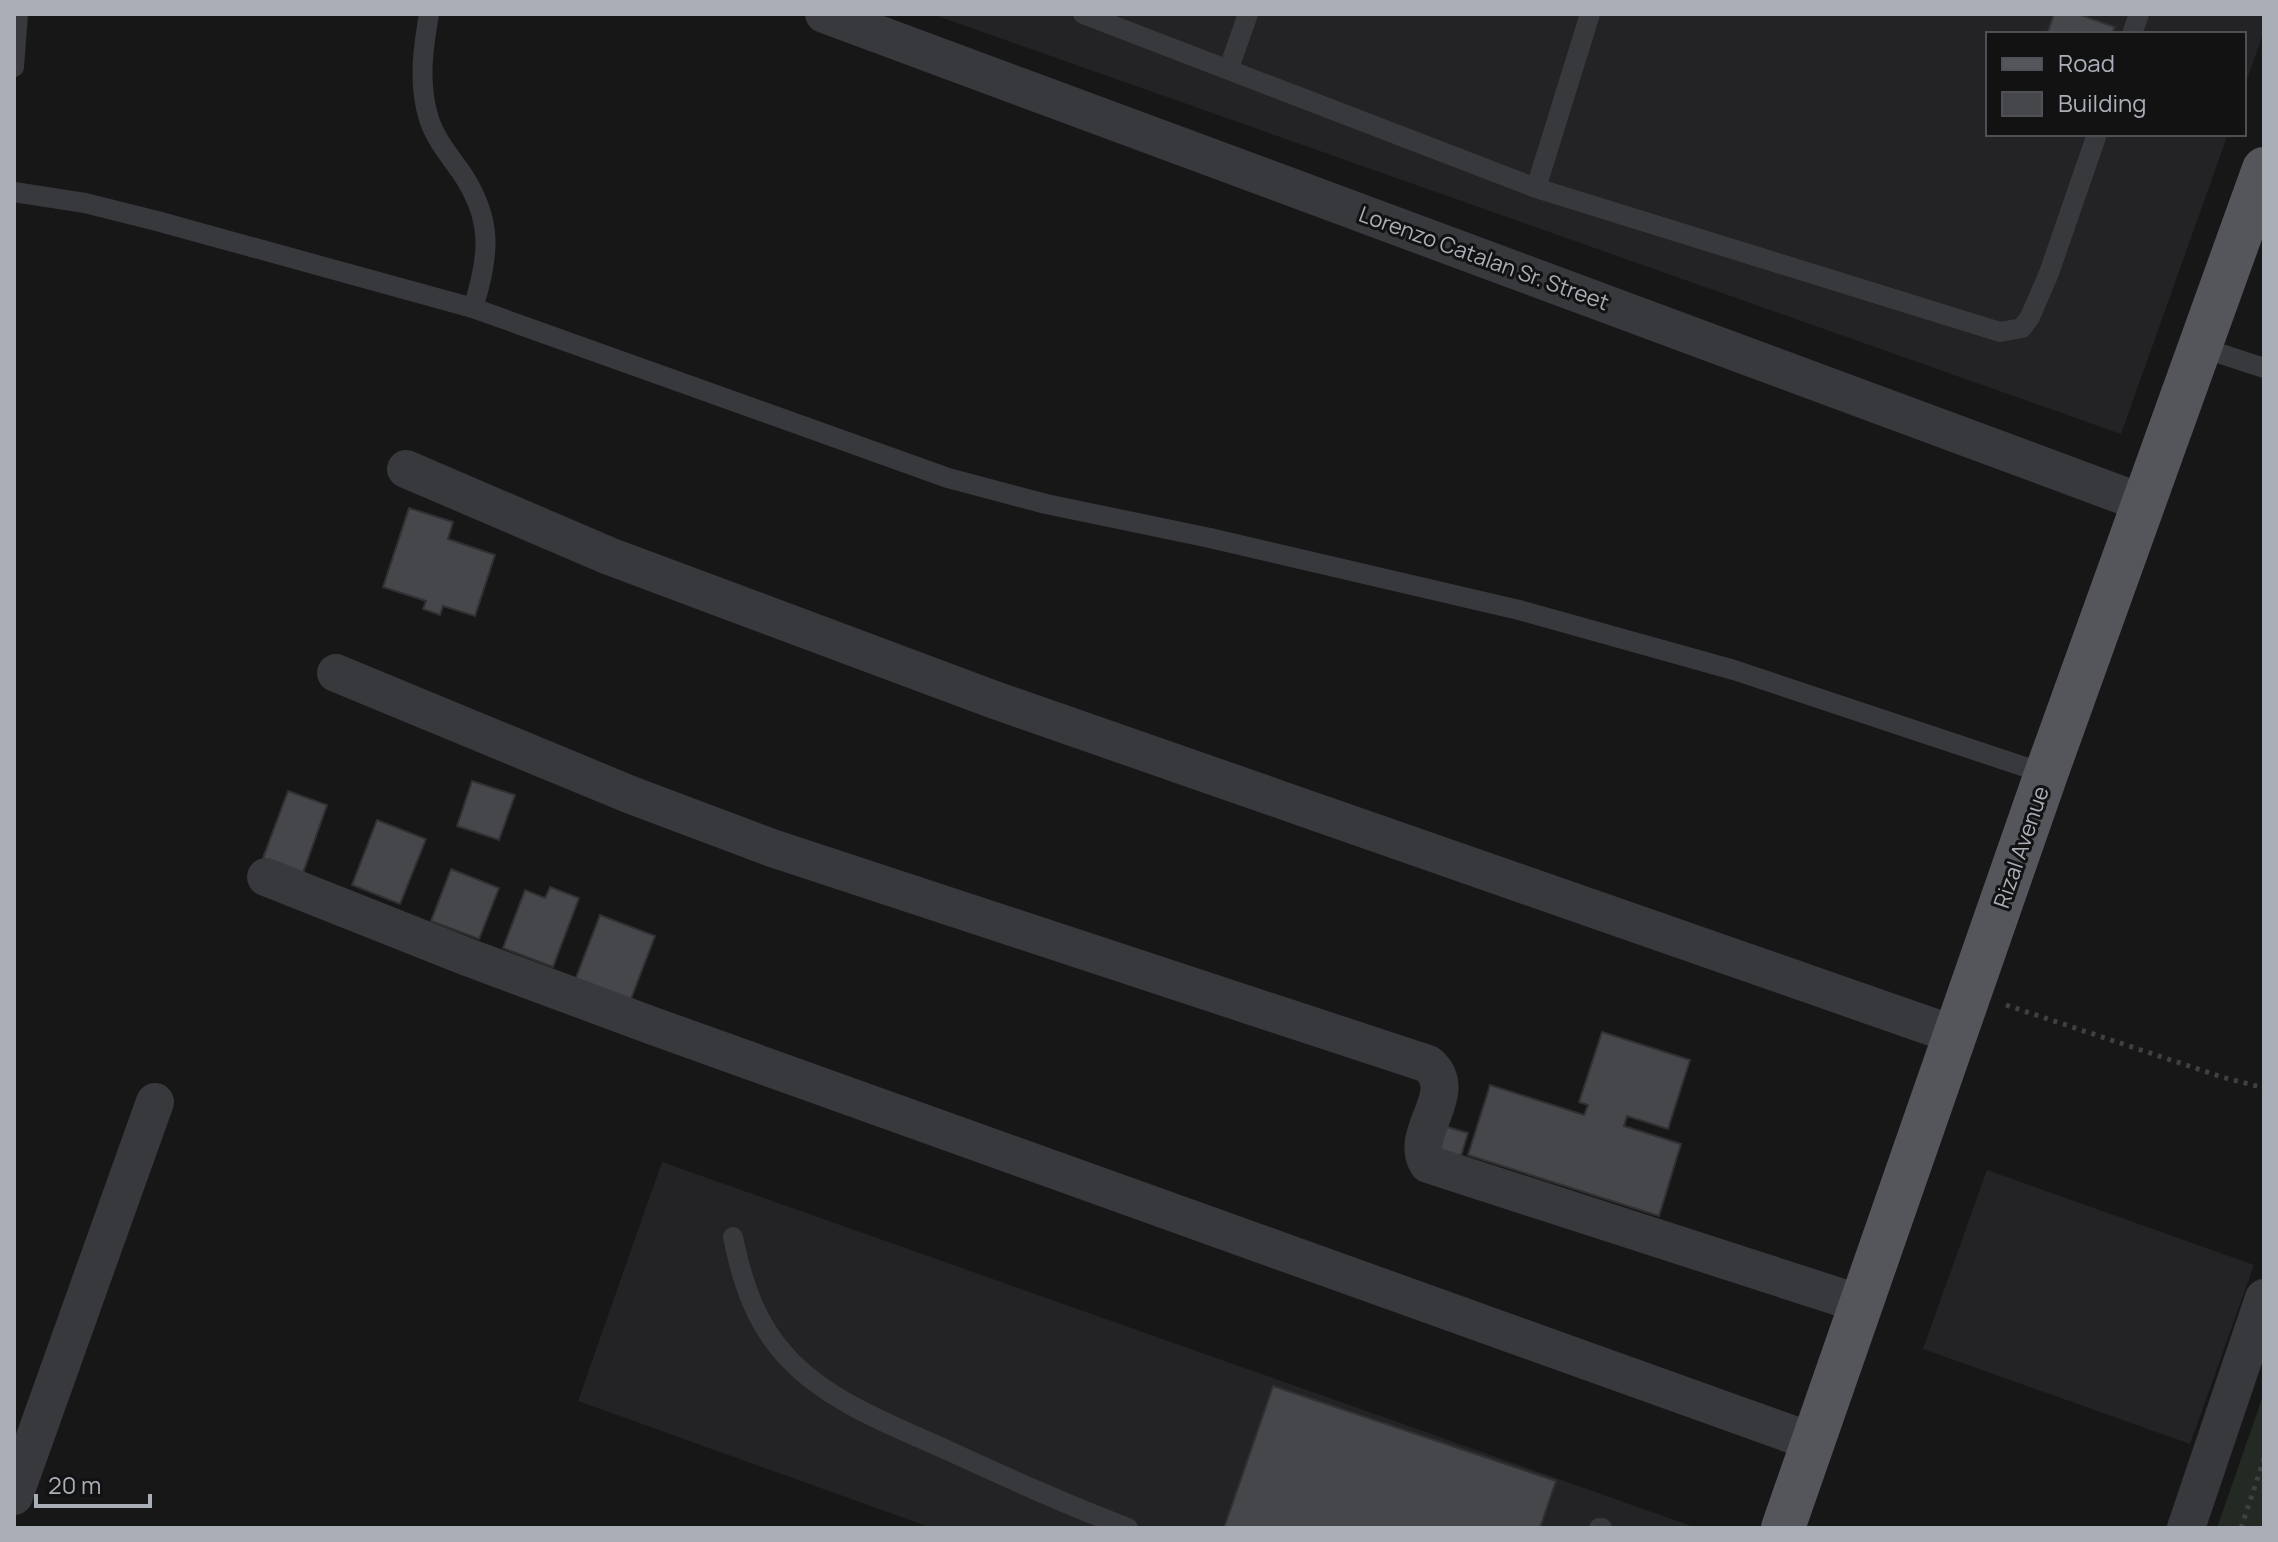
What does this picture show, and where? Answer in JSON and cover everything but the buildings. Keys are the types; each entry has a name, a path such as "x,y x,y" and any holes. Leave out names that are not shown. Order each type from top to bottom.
{"main road":[{"name":"Rizal Avenue","path":"1783,1528 2143,503 2200,347 2256,216 2264,169"}],"street":[{"name":"Lorenzo Catalan Sr. Street","path":"824,14 2143,503"},
{"path":"406,469 609,556 992,699 1955,1035"},
{"path":"336,673 631,795 772,848 1417,1059 1436,1070 1440,1080 1422,1149 1428,1164 1861,1304"},
{"path":"266,877 653,1026 1813,1442"},
{"path":"14,1496 155,1102"},
{"path":"2186,1528 2264,1298"}],"lane":[{"path":"14,67 18,14"},
{"path":"429,14 422,54 422,90 429,121 477,199 485,224 484,274 473,308"},
{"path":"1083,14 1536,188 2000,332 2022,328 2030,317 2049,273 2096,136"},
{"path":"1229,68 1248,14"},
{"path":"1536,188 1590,14"},
{"path":"14,192 85,203 473,308 948,478 1046,504 1210,538 1519,610 1734,670 2046,774"},
{"path":"2200,347 2264,368"},
{"path":"733,1237 741,1276 757,1317 787,1357 826,1390 1075,1519 1128,1528"}],"path":[{"path":"1970,992 2222,1077 2264,1088"},
{"path":"2241,1528 2264,1459"}],"shaded area":[{"path":"932,14 2264,14 2264,31 2246,82 2246,32 1986,32 1986,136 2227,136 2121,434"},
{"path":"662,1162 1697,1528 932,1528 578,1401"},
{"path":"1987,1170 2254,1265 2190,1444 1923,1349"},
{"path":"2264,1393 2264,1528 2217,1528"}]}
